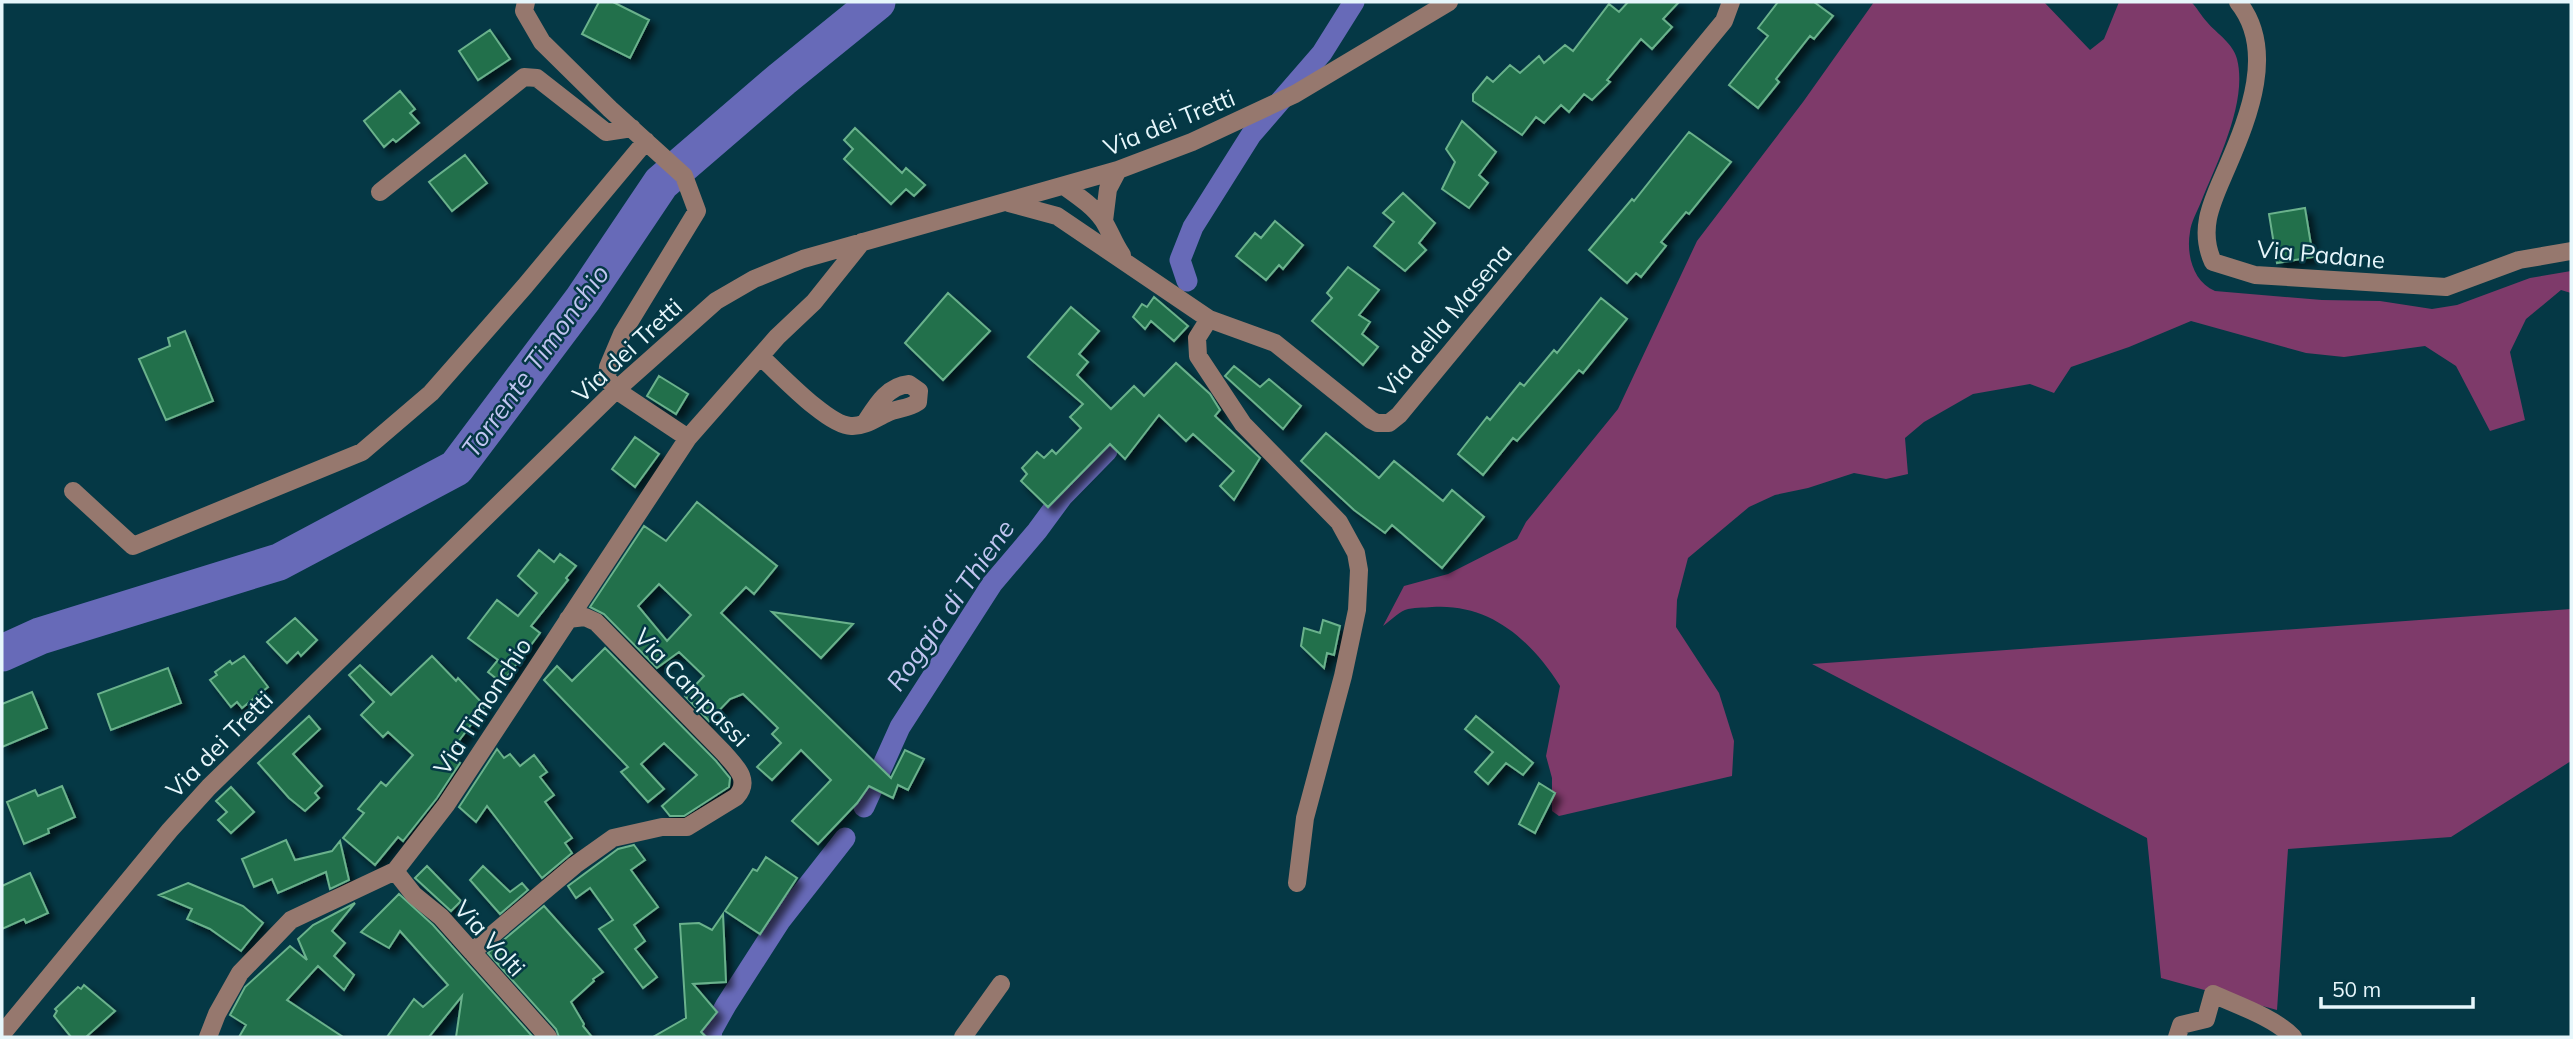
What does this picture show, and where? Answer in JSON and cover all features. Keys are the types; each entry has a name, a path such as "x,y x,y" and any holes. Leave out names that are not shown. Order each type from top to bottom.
{"street":[{"path":"526,2 524,11 542,42 684,176 697,211 622,334 608,367 607,378 616,390 688,438"},
{"name":"Via dei Tretti","path":"2,1034 170,830 209,787 616,390 716,300 777,268 1118,170 1192,142 1295,94 1448,2"},
{"name":"Via della Masena","path":"1006,202 1057,216 1209,319 1275,343 1371,420 1389,424 1724,21 1731,2"},
{"name":"Via Padane","path":"2238,2 2247,14 2255,40 2258,75 2237,144 2207,214 2206,237 2213,262 2255,275 2446,287 2519,260 2571,251"},
{"path":"380,192 524,78 537,78 606,132 632,128"},
{"path":"73,491 134,546 362,452 431,393 652,147"},
{"path":"1104,221 1108,189 1118,170"},
{"name":"Via della Masena","path":"1064,186 1088,204 1104,221 1111,240 1126,261"},
{"name":"Via della Masena","path":"1064,186 1073,216 1099,244"},
{"name":"Via Timonchio","path":"208,1037 217,1014 240,973 291,920 395,871 446,805 688,438 777,337 814,302 862,242"},
{"path":"1209,319 1197,338 1198,356 1243,424 1339,522 1356,553 1359,570 1357,611 1343,676 1305,818 1297,883"},
{"path":"761,357 829,418 844,425 860,426 865,423"},
{"name":"Via Campassi","path":"472,952 575,865 613,838 662,827 687,827 742,791 744,783 741,773 724,752 596,622 585,617 568,619"},
{"name":"Via Volti","path":"395,871 414,895 441,917 548,1037"},
{"path":"963,1037 1001,984"},
{"path":"2177,1037 2181,1025 2206,1019 2213,994 2251,1011 2293,1037"},
{"name":"Via dei Tretti","path":"2,1023 22,1009"}],"shaded area":[{"path":"1874,2 2044,2 2090,50 2104,39 2119,2 2191,2 2232,48 2237,59 2239,76 2235,113 2229,132 2191,228 2190,258 2201,281 2215,291 2322,300 2380,301 2432,309 2457,305 2530,278 2571,271 2571,293 2561,290 2526,319 2510,352 2525,420 2490,431 2456,366 2425,346 2344,357 2306,353 2191,321 2071,367 2054,393 2030,384 1973,394 1924,422 1905,438 1908,474 1886,479 1854,473 1808,488 1775,495 1749,507 1688,558 1677,600 1676,627 1719,693 1734,741 1732,776 1559,816 1552,811 1552,778 1546,756 1560,686 1536,654 1507,628 1490,618 1453,607 1408,609 1383,626 1404,586 1448,574 1517,539 1526,522 1618,409 1697,241 1803,102"},
{"path":"2571,609 2571,761 2451,837 2288,849 2277,1010 2161,978 2147,838 1812,664"}],"building":[{"path":"599,2 613,2 649,20 630,58 582,34"},
{"path":"1628,2 1679,2 1663,19 1672,27 1652,49 1641,39 1607,80 1610,82 1592,100 1584,94 1569,112 1561,105 1544,123 1536,117 1522,135 1473,101 1473,94 1487,77 1493,82 1510,65 1520,73 1539,56 1544,63 1565,45 1573,51 1609,4 1619,12"},
{"path":"1778,2 1814,2 1833,16 1814,39 1810,36 1776,79 1779,82 1758,108 1729,85 1768,36 1758,28"},
{"path":"490,30 510,59 478,80 459,51"},
{"path":"400,91 415,109 410,113 419,123 396,142 393,139 384,147 364,121"},
{"path":"1462,121 1496,152 1479,175 1488,183 1469,208 1442,189 1455,162 1446,149"},
{"path":"855,128 902,173 906,168 925,185 914,196 906,189 891,204 844,159 853,149 844,140"},
{"path":"1689,132 1731,162 1689,214 1686,212 1661,242 1666,246 1641,277 1636,273 1627,283 1589,250 1632,199 1634,201"},
{"path":"465,155 487,183 452,211 429,182"},
{"path":"1403,193 1435,223 1419,243 1426,250 1405,271 1374,246 1394,222 1383,213"},
{"path":"2305,208 2313,257 2277,263 2269,214"},
{"path":"1275,221 1303,245 1283,269 1279,265 1266,280 1236,256 1255,233 1261,238"},
{"path":"1348,267 1379,290 1359,315 1370,322 1362,334 1378,347 1363,365 1312,321 1332,298 1327,293"},
{"path":"948,293 990,331 943,380 905,343"},
{"path":"1154,297 1188,326 1174,341 1151,321 1145,329 1133,317 1142,304 1147,307"},
{"path":"1601,298 1627,319 1583,373 1579,370 1517,441 1513,438 1483,475 1458,454 1487,417 1490,420 1520,383 1524,386 1554,350 1557,353"},
{"path":"1071,307 1099,331 1079,354 1088,362 1077,375 1111,409 1134,386 1144,396 1176,363 1210,394 1220,410 1215,416 1260,458 1234,500 1220,486 1234,471 1193,434 1186,441 1159,415 1125,459 1110,444 1048,507 1021,481 1027,474 1022,468 1037,452 1044,458 1052,450 1056,454 1081,428 1070,417 1083,404 1028,357"},
{"path":"185,331 213,401 166,420 139,359 170,346 168,338"},
{"path":"1234,366 1260,387 1269,379 1301,406 1283,429 1225,376"},
{"path":"659,376 688,394 676,414 647,396"},
{"path":"1326,433 1379,478 1394,461 1443,501 1452,490 1484,517 1442,568 1392,525 1385,533 1354,510 1301,461"},
{"path":"635,437 659,454 635,487 612,469"},
{"path":"697,502 777,566 754,594 746,587 721,613 891,778 905,750 924,759 908,790 898,785 893,798 869,786 857,803 818,844 792,821 831,780 801,750 772,780 757,767 781,743 772,734 778,728 743,694 730,699 709,721 685,696 704,676 679,652 657,668 604,614 590,607 644,526 666,541","holes":["659,584 691,615 667,641 638,606"]},
{"path":"539,550 554,562 560,554 576,566 531,626 540,633 502,683 488,672 498,660 468,638 497,600 518,616 537,593 518,576"},
{"path":"772,612 853,624 821,658"},
{"path":"295,618 317,640 301,656 298,652 287,663 267,642"},
{"path":"1323,620 1340,626 1334,655 1327,653 1324,668 1301,646 1304,628 1320,633"},
{"path":"605,648 716,761 730,778 729,787 684,816 670,816 662,806 697,775 664,743 641,764 664,789 648,802 621,772 628,767 544,680 557,666 572,681"},
{"path":"244,656 268,687 242,708 237,702 231,707 210,680 217,675 215,672 230,661 232,664"},
{"path":"432,656 485,706 449,754 460,763 437,798 403,841 398,837 375,865 343,838 364,813 358,809 381,782 386,786 413,755 388,732 383,737 361,715 374,702 349,675 360,665 391,695"},
{"path":"168,668 181,703 111,730 98,694"},
{"path":"32,692 47,728 2,747 2,704"},
{"path":"309,716 320,729 293,754 322,786 315,793 319,798 305,811 289,798 258,763"},
{"path":"1476,716 1533,763 1523,775 1506,763 1488,784 1475,772 1493,752 1465,729"},
{"path":"497,749 504,758 510,754 520,766 534,755 547,772 540,777 554,795 545,802 572,838 565,843 572,853 542,878 487,806 476,822 459,807"},
{"path":"1539,783 1555,793 1535,833 1519,824"},
{"path":"62,786 75,817 24,844 7,802 35,790 38,796"},
{"path":"231,787 254,812 231,833 218,820 227,812 216,801"},
{"path":"286,840 295,860 332,851 340,841 349,880 330,889 326,872 278,893 272,879 254,887 242,859"},
{"path":"634,845 645,860 631,870 658,907 634,925 645,941 635,949 657,977 643,988 599,929 613,920 590,888 576,898 568,886 618,849"},
{"path":"766,857 797,878 760,934 725,911 753,869 757,871"},
{"path":"427,866 461,901 451,911 415,878"},
{"path":"483,866 510,892 522,883 528,890 500,914 470,880"},
{"path":"30,873 48,913 26,923 24,919 2,929 2,886"},
{"path":"188,883 243,906 263,923 241,951 210,929 187,919 192,909 159,895"},
{"path":"399,894 433,925 532,1036 456,1037 462,996 429,1037 387,1037 414,999 423,1007 448,985 400,931 389,948 361,932"},
{"path":"355,903 332,931 345,943 334,956 354,975 344,990 318,966 287,1000 343,1037 239,1037 246,1025 230,1015 245,987 290,946 307,960 298,939 313,925"},
{"path":"544,906 603,972 571,1002 592,1037 559,1037 556,1029 488,953"},
{"path":"723,914 726,982 693,984 717,1012 701,1032 706,1037 653,1037 686,1018 680,924 699,923 712,930"},
{"path":"84,985 115,1011 86,1037 71,1037 54,1016 57,1011 55,1009 78,987 81,989"}],"waterway":[{"name":"Torrente Timonchio","path":"2,653 40,636 279,562 456,468 583,299 661,183 877,2"},
{"name":"Roggia di Thiene","path":"1187,281 1180,260 1193,227 1251,135 1322,53 1354,2"},
{"name":"Roggia di Thiene","path":"864,807 900,727 992,584 1062,497 1107,451"},
{"name":"Roggia di Thiene","path":"711,1037 726,1005 780,921 845,838"}]}
